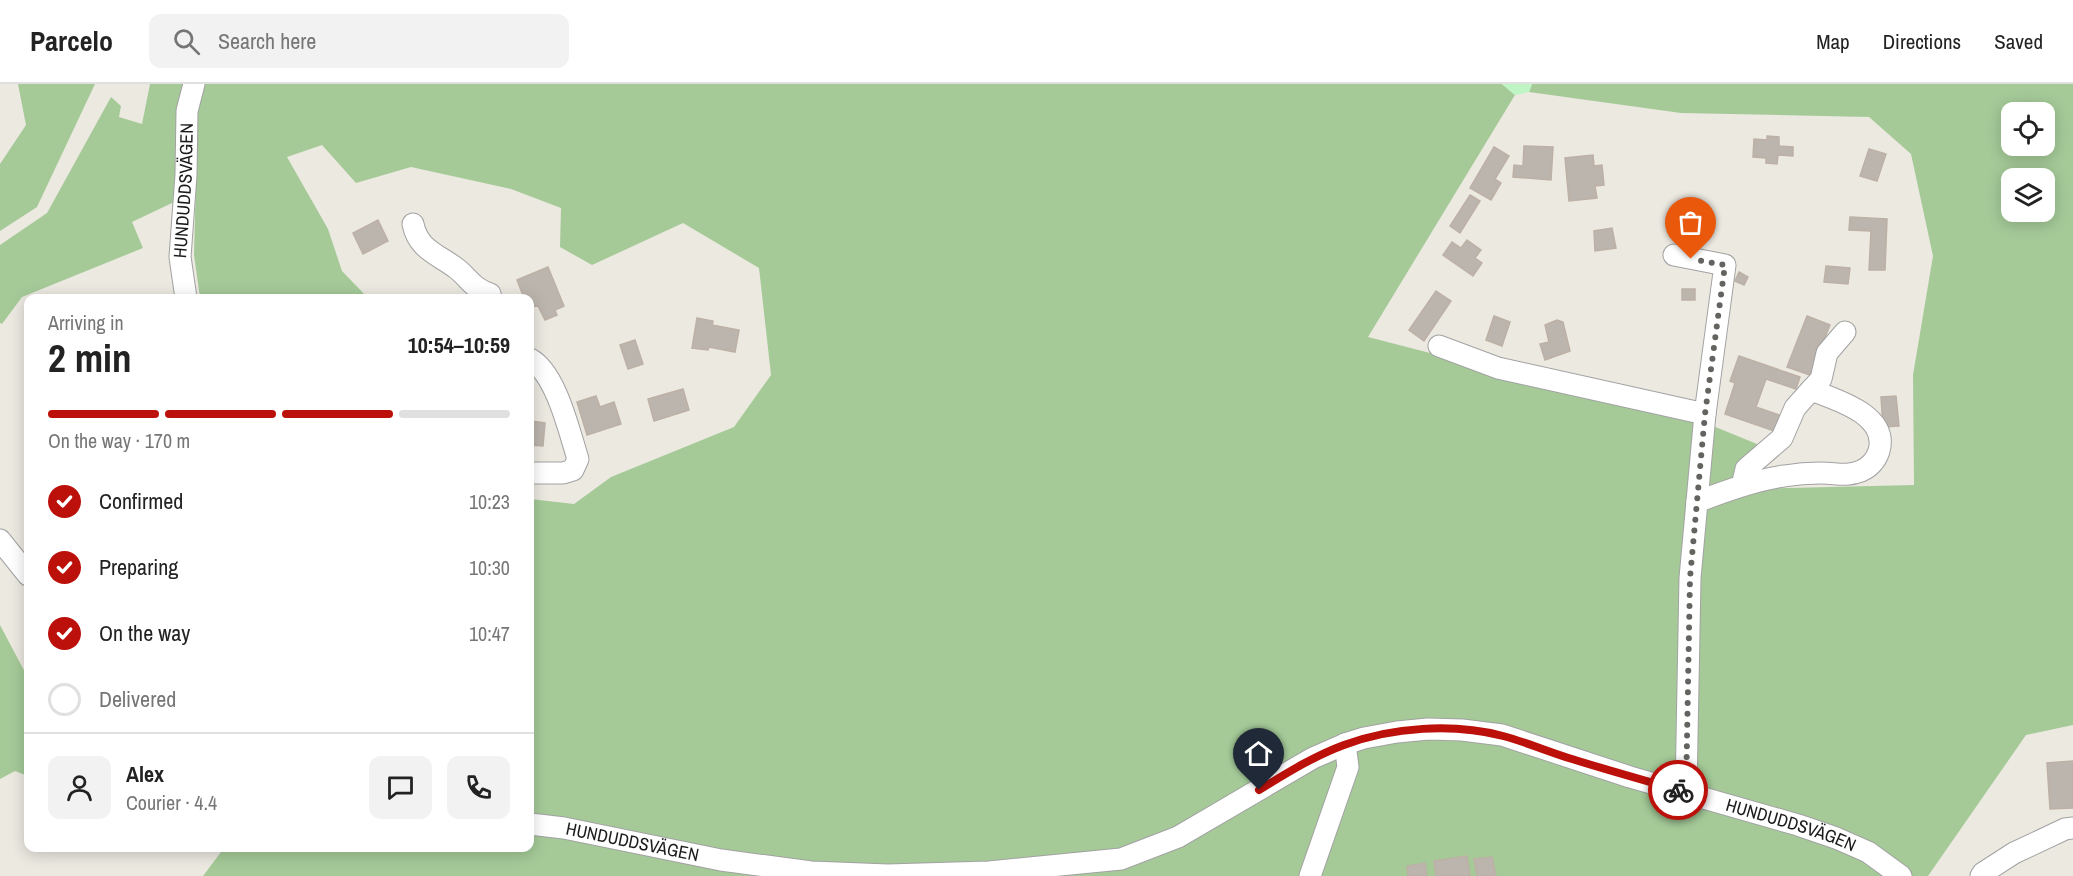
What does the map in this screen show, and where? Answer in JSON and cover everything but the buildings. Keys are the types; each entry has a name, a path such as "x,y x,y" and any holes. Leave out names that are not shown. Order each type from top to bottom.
{"street":[{"name":"HUNDUDDSVÄGEN","path":"185,294 180,257 186,175 187,111 194,84"},
{"path":"413,224 416,237 434,255 457,268 478,290 490,294"},
{"path":"1674,255 1725,265 1705,414 1690,578 1686,792"},
{"path":"1742,486 1746,469 1782,438 1795,408 1821,379 1827,353 1845,332"},
{"path":"1439,346 1498,368 1705,414"},
{"path":"534,361 538,363 550,381 578,459 573,470 563,473 534,473"},
{"path":"1697,502 1742,486 1784,476 1821,473 1844,476 1864,470 1876,459 1880,445 1878,429 1860,412 1811,390"},
{"path":"0,540 24,570"},
{"name":"HUNDUDDSVÄGEN","path":"534,824 564,828 721,860 811,872 888,875 989,872 1080,864 1121,859 1178,837 1312,758 1345,744 1397,732 1428,729 1502,735 1601,768 1836,838 1868,852 1901,876"},
{"path":"1310,876 1348,767 1345,744"},
{"path":"1981,876 2014,853 2065,829 2073,828"}],"green space":[{"path":"18,84 95,84 37,207 0,231 0,164 26,125"},
{"path":"150,84 185,84 174,202 132,222 143,248 29,294 24,294 2,324 0,323 0,245 47,213 111,97 121,106 119,117 142,124"},
{"path":"203,84 1502,84 1515,95 1368,337 1713,426 1757,444 1742,489 1914,485 1913,375 1933,256 1911,154 1869,117 1681,113 1529,92 1532,84 2073,84 2073,725 2026,735 1928,876 203,876 221,852 534,852 534,499 574,504 611,477 734,427 771,375 759,268 683,223 592,265 560,247 561,208 511,189 411,167 356,183 322,145 287,157 328,229 342,271 364,294 199,294 194,255 198,97"},
{"path":"1502,84 1532,84 1529,92 1515,95"},
{"path":"0,625 24,670 24,774 15,771 0,779"}],"way so far":[{"path":"1678,790 1686,792 1690,578 1705,414 1725,265 1691,259"}],"route":[{"path":"1259,790 1312,758 1345,744 1397,732 1428,729 1502,735 1571,759 1678,790"}]}
